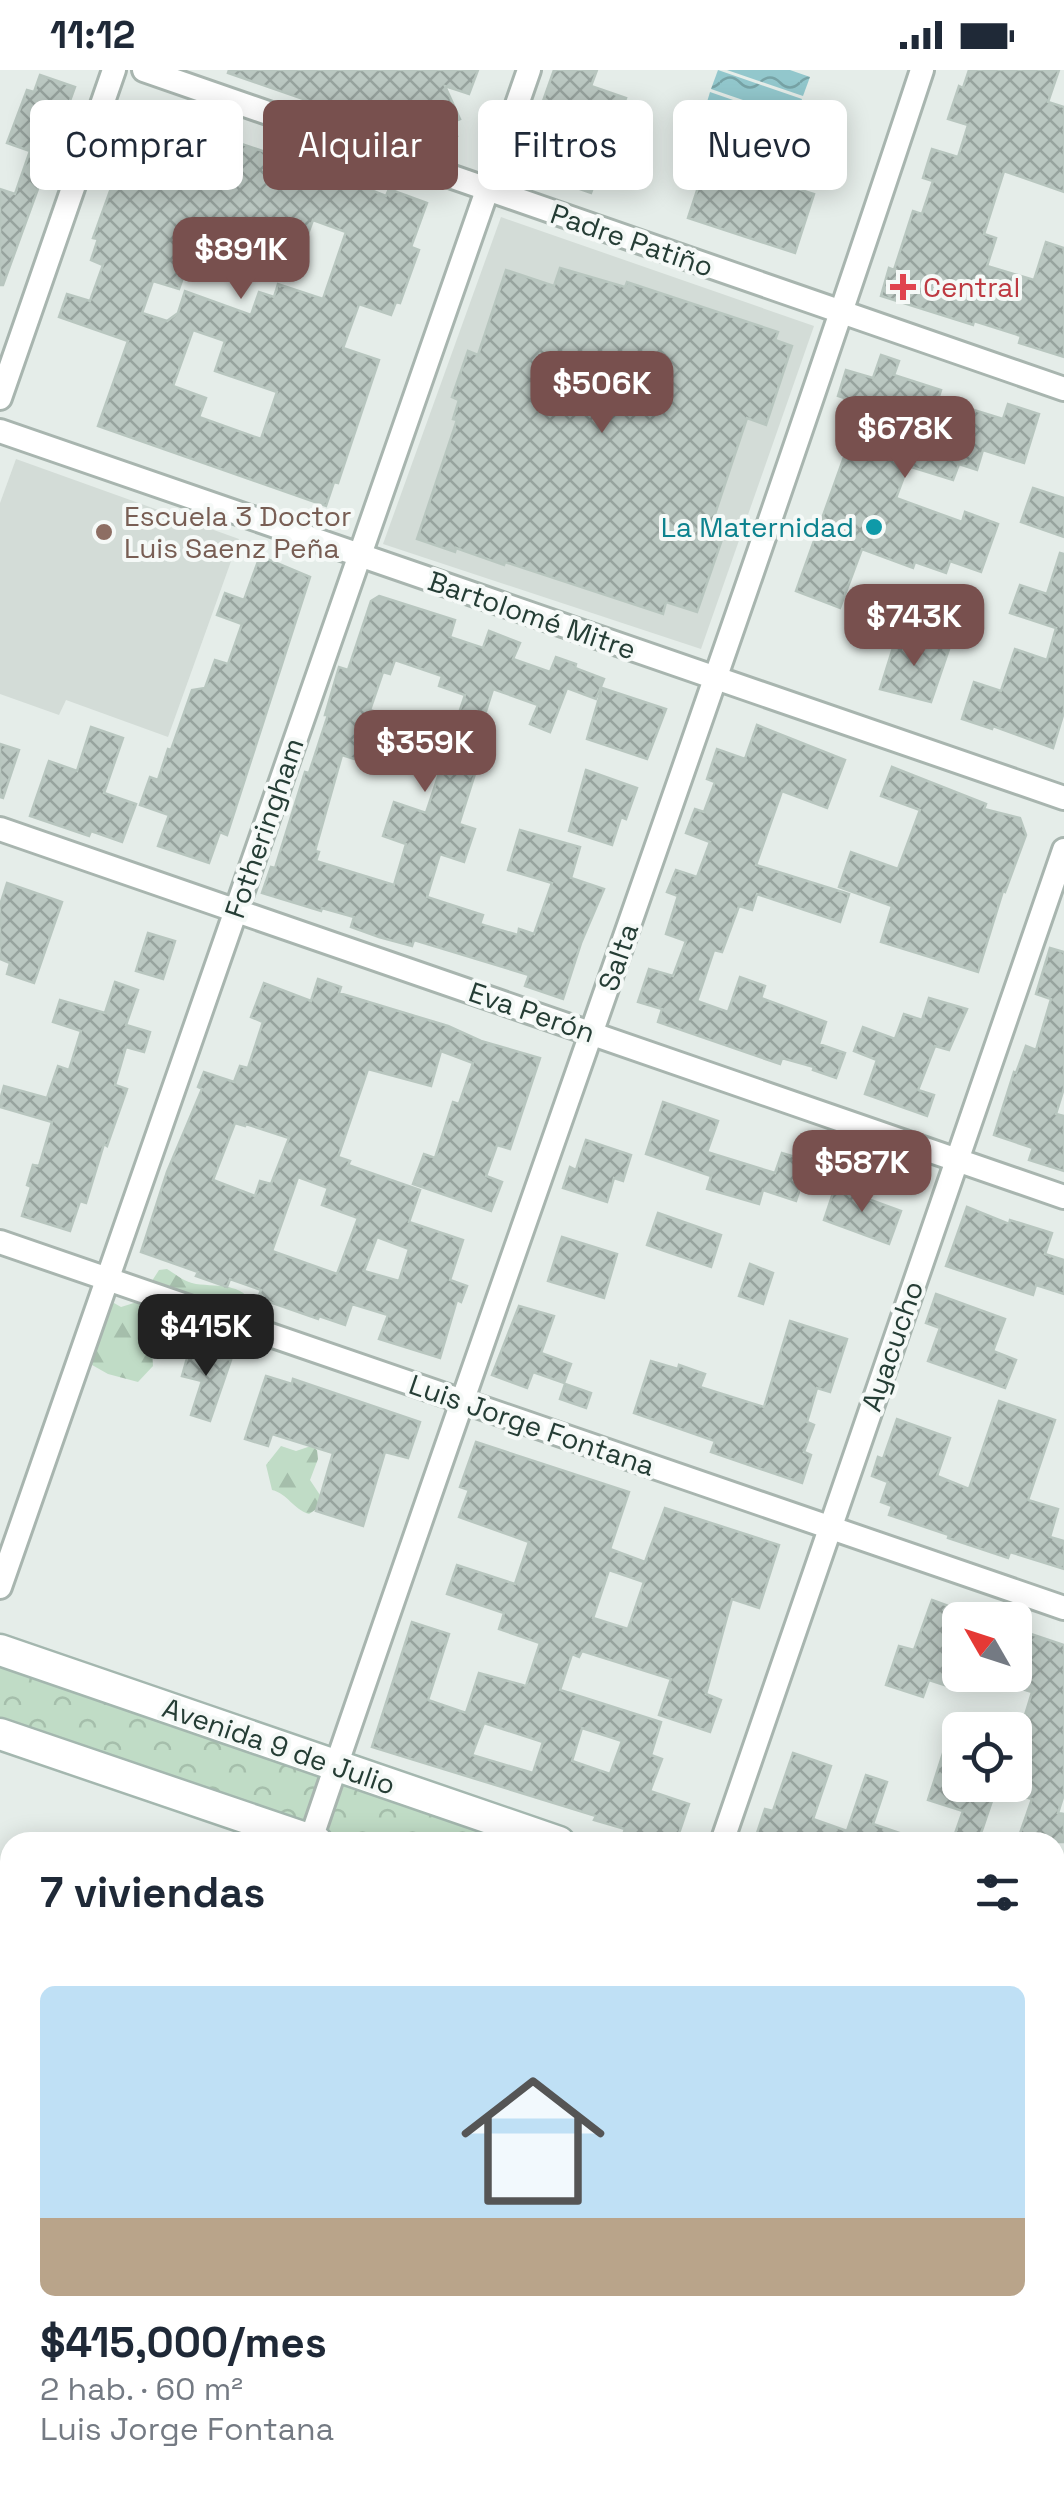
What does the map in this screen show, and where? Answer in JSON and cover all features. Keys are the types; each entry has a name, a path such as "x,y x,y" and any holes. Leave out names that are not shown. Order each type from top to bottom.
{"main road":[{"name":"Avenida 9 de Julio","path":"0,1650 529,1832"},
{"path":"0,1734 283,1832"}],"street":[{"path":"0,398 114,70"},
{"name":"Padre Patiño","path":"144,70 478,186"},
{"name":"Fotheringham","path":"519,100 529,70"},
{"name":"Salta","path":"315,1832 461,1399 842,313 922,70"},
{"name":"Fotheringham","path":"0,1587 488,190"},
{"name":"Padre Patiño","path":"491,190 1064,389"},
{"name":"Bartolomé Mitre","path":"0,431 1064,798"},
{"name":"Eva Perón","path":"0,828 1064,1197"},
{"name":"Ayacucho","path":"725,1832 1064,850"},
{"name":"Luis Jorge Fontana","path":"0,1242 1064,1608"}],"shaded area":[{"path":"501,217 814,326 701,649 383,544"},
{"path":"16,459 239,539 168,737 66,700 59,715 0,694 0,503"}],"green space":[{"path":"167,1269 192,1283 240,1291 251,1302 254,1312 248,1321 150,1284 159,1270"},
{"path":"137,1302 164,1310 167,1322 164,1337 152,1350 153,1366 138,1382 108,1374 85,1361 106,1307"},
{"path":"281,1446 296,1451 311,1446 317,1450 318,1459 310,1480 322,1498 321,1506 309,1514 272,1490 266,1465"},
{"path":"0,1660 496,1832 322,1832 0,1721"}],"water":[{"path":"718,70 802,99 743,100 711,89"},
{"path":"727,70 790,70 810,77 803,96"},
{"path":"710,92 733,100 708,100"}],"building":[{"path":"478,70 469,94 445,86 451,100 306,100 228,73"},
{"path":"554,70 597,70 591,86 626,98 625,100 543,100"},
{"path":"969,70 1059,70 1048,102 1064,107 1064,192 1004,171 984,234 996,238 987,266 1034,280 1046,242 1064,248 1064,357 1019,343 1021,336 881,296 889,268 894,270 913,211 922,214 933,181 923,178 932,149 958,157 968,125 948,119"},
{"path":"40,75 75,87 70,100 30,100 30,151 7,143 27,90 34,92"},
{"path":"243,144 263,151 263,190 371,190 386,196 392,190 427,203 411,247 419,250 400,303 396,302 391,315 359,304 343,348 379,360 338,483 334,482 326,506 98,426 128,341 59,317 67,294 90,301 103,265 91,260 98,239 93,238 110,190 243,190","holes":["204,218 258,237 254,249 297,264 313,220 346,232 323,299 278,284 274,297 259,292 251,315 185,291 178,313 167,321 142,313 153,281 179,289","193,330 225,341 215,371 277,392 261,439 199,417 206,398 173,386"]},
{"path":"30,151 30,190 38,190 0,285 0,189 15,194"},
{"path":"697,190 801,190 814,194 795,253 688,218"},
{"path":"560,268 625,287 627,282 778,332 775,340 792,346 766,425 747,418 713,520 727,525 697,612 666,602 663,614 505,562 504,565 417,539 457,420 453,419 459,400 452,397 468,351 478,355 506,270 554,286"},
{"path":"881,355 899,361 894,375 941,390 938,399 1003,419 1008,404 1039,414 1024,463 983,450 977,470 959,464 953,480 908,466 896,498 962,522 965,512 998,524 981,572 950,561 946,573 915,562 913,568 862,549 840,608 796,591 863,404 838,396 846,370 873,378"},
{"path":"1033,488 1064,498 1064,537 1021,522"},
{"path":"1060,553 1064,554 1064,712 1053,748 962,719 974,682 1001,691 1015,649 1047,660 1056,628 1010,613 1020,585 1047,594"},
{"path":"260,556 310,577 227,835 220,832 209,863 158,846 169,815 140,805 150,777 158,780 192,690 205,688 215,660 228,664 242,624 217,615 225,593 244,600"},
{"path":"379,596 455,620 450,637 483,648 489,631 520,643 513,659 550,672 556,657 604,679 596,699 567,688 550,732 530,724 538,705 493,689 480,730 488,733 459,824 475,829 464,862 440,854 427,897 483,915 480,924 518,935 519,929 534,934 552,883 508,870 520,830 580,847 571,878 604,889 563,999 525,986 529,975 414,940 412,946 379,937 351,927 354,917 262,893 271,867 275,868 305,772 309,773 339,667 348,670 371,601","holes":["395,660 442,676 439,686 465,695 426,813 394,802 383,836 406,844 394,885 316,861 319,852 315,851 342,755 370,764 388,716 370,710 383,672 390,674"]},
{"path":"897,635 949,649 931,702 880,689"},
{"path":"602,688 666,709 647,759 587,739"},
{"path":"757,725 845,760 827,808 782,791 756,865 849,894 840,922 757,894 752,910 739,906 722,952 714,950 697,1001 728,1012 740,977 765,986 761,998 826,1022 819,1044 845,1053 836,1078 813,1070 814,1067 782,1058 780,1064 658,1022 662,1009 638,1002 649,969 673,976 686,941 666,934 678,896 667,892 676,870 697,877 710,842 686,833 695,809 704,812 715,782 707,779 717,749 745,759"},
{"path":"91,727 123,738 104,793 136,804 122,842 91,831 89,836 30,816 49,761 77,771"},
{"path":"0,744 19,750 3,798 0,797"},
{"path":"892,767 986,804 984,809 1020,818 1026,835 1003,891 978,972 881,942 892,906 839,887 851,852 898,869 920,810 881,796"},
{"path":"586,770 637,788 626,819 621,817 612,845 569,831"},
{"path":"7,883 62,902 34,983 7,974 10,963 0,959 0,905"},
{"path":"148,933 175,941 163,979 136,971"},
{"path":"1050,948 1064,952 1064,1088 1056,1114 1064,1116 1064,1171 1029,1160 1033,1148 994,1135 1026,1046 1036,1050 1051,999 1036,994"},
{"path":"318,979 341,987 339,993 540,1058 510,1149 497,1145 486,1176 502,1182 491,1211 413,1184 424,1154 435,1158 453,1102 459,1104 473,1063 441,1051 431,1086 368,1069 338,1157 350,1161 348,1165 420,1190 409,1222 463,1240 450,1280 467,1286 461,1302 457,1300 440,1358 379,1339 388,1315 352,1304 345,1325 319,1316 318,1319 258,1298 261,1290 230,1279 227,1287 141,1252 167,1172 202,1089 198,1087 204,1072 234,1082 240,1066 248,1068 263,1022 251,1017 264,983 311,1001","holes":["235,1123 289,1138 271,1184 260,1181 255,1196 213,1180","298,1177 328,1188 322,1205 358,1218 337,1274 272,1251","377,1237 409,1249 399,1281 364,1271"]},
{"path":"115,982 138,990 126,1025 150,1032 144,1052 126,1047 115,1085 127,1089 107,1146 104,1144 86,1203 80,1201 70,1231 22,1216 33,1165 39,1166 52,1122 0,1107 0,1100 4,1086 47,1098 58,1066 69,1070 81,1031 53,1022 60,1000 105,1013"},
{"path":"929,998 967,1009 949,1050 935,1046 918,1090 934,1095 927,1116 865,1094 877,1060 854,1051 863,1027 895,1039 904,1014 922,1020"},
{"path":"663,1102 718,1121 707,1152 775,1173 782,1153 809,1161 796,1201 763,1190 759,1204 707,1189 711,1176 646,1154"},
{"path":"586,1140 631,1155 623,1181 614,1178 607,1202 563,1188 570,1167 576,1170"},
{"path":"819,1150 846,1159 838,1182 811,1172"},
{"path":"835,1187 901,1211 889,1244 824,1220"},
{"path":"967,1207 1009,1224 1010,1220 1052,1233 1045,1254 1064,1260 1064,1294 1036,1285 1033,1295 946,1266"},
{"path":"658,1213 721,1235 711,1267 647,1245"},
{"path":"562,1237 617,1254 604,1298 548,1281"},
{"path":"750,1264 773,1273 763,1304 739,1296"},
{"path":"936,1294 1005,1319 993,1351 1016,1360 1005,1388 928,1361 940,1328 926,1323"},
{"path":"519,1306 554,1316 541,1353 571,1364 564,1383 533,1372 527,1388 492,1375"},
{"path":"790,1321 847,1339 830,1392 817,1388 807,1422 814,1425 804,1452 811,1455 802,1483 711,1452 715,1441 634,1413 651,1361 705,1374 700,1387 764,1407"},
{"path":"191,1344 231,1360 210,1421 191,1415 202,1381 182,1376"},
{"path":"266,1376 292,1384 293,1379 420,1422 408,1458 385,1452 363,1526 316,1511 333,1453 272,1434 268,1446 245,1439"},
{"path":"565,1384 591,1393 586,1408 560,1399"},
{"path":"999,1401 1055,1420 1028,1500 1058,1509 1050,1537 1064,1541 1064,1569 1010,1552 1008,1558 948,1538 949,1535 889,1515 892,1506 881,1502 888,1482 872,1476 878,1457 883,1459 897,1419 950,1438 937,1476 969,1489"},
{"path":"476,1442 629,1492 610,1549 645,1562 665,1508 779,1545 759,1608 732,1599 706,1694 721,1700 710,1732 659,1715 671,1679 582,1651 579,1657 572,1654 560,1690 661,1722 651,1755 662,1759 650,1791 689,1804 679,1832 624,1832 625,1829 594,1820 596,1816 372,1747 412,1622 449,1634 428,1700 466,1713 479,1673 526,1686 540,1643 499,1629 504,1613 447,1594 457,1565 515,1584 529,1542 459,1517 469,1490 460,1487","holes":["609,1570 644,1582 628,1629 593,1618","484,1723 543,1742 533,1773 472,1755","582,1728 622,1741 610,1774 572,1761"]},
{"path":"932,1600 942,1604 942,1684 929,1680 923,1697 886,1685 899,1646 914,1650"},
{"path":"1032,1634 1064,1645 1064,1794 1058,1813 1064,1814 1064,1832 1020,1832 1032,1802 1032,1712 1026,1712 1032,1692"},
{"path":"793,1753 831,1766 813,1819 847,1831 866,1775 887,1782 873,1824 896,1832 757,1832 765,1809 773,1811"},
{"path":"942,1756 942,1802 992,1802 981,1832 956,1832 963,1811 928,1800"}],"place":[{"name":"Central","path":"903,287"},
{"name":"La Maternidad","path":"874,527"},
{"name":"Escuela 3 Doctor Luis Saenz Peña","path":"104,532"}]}
